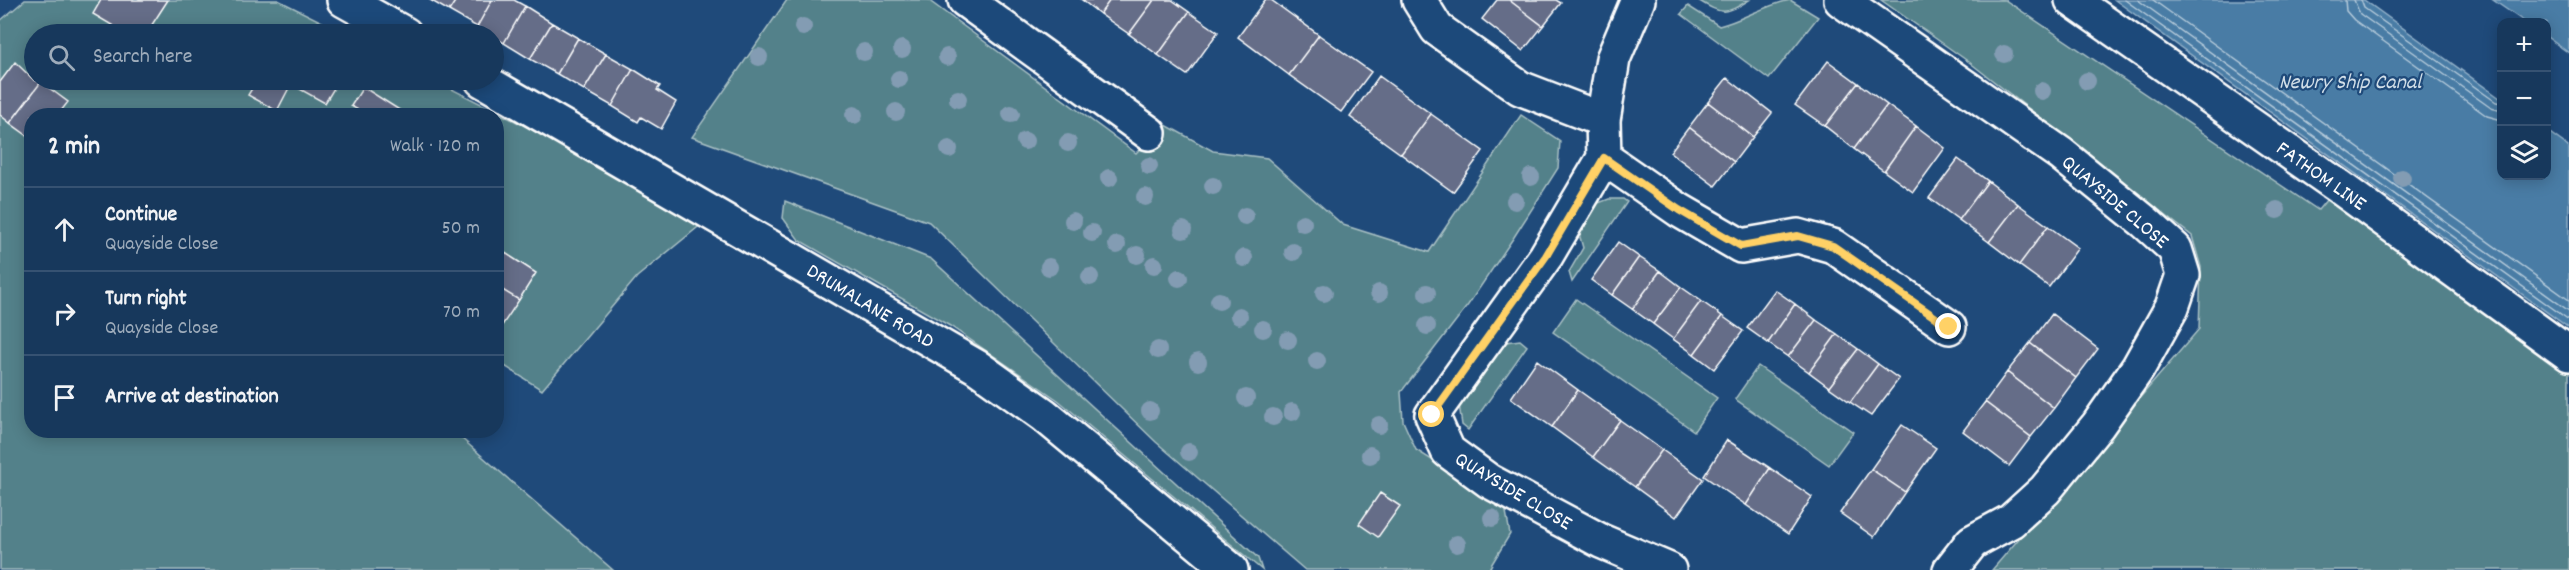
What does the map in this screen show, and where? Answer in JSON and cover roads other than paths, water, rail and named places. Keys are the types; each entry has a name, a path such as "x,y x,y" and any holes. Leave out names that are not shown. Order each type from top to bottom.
{"street":[{"path":"344,0 387,24"},
{"path":"966,0 1149,133"},
{"path":"1419,0 1437,29 1520,88 1603,120"},
{"path":"1638,0 1613,59 1603,120 1604,158 1679,210 1741,246 1798,236 1833,246 1949,327"},
{"name":"QUAYSIDE CLOSE","path":"1841,0 2070,161 2175,249 2183,275 2172,307 2138,368 2098,425 2045,490 2011,521 1972,542 1950,570"},
{"name":"FATHOM LINE","path":"2072,0 2338,186 2569,354"},
{"name":"DRUMALANE ROAD","path":"499,90 977,367 1044,415 1231,570"},
{"name":"QUAYSIDE CLOSE","path":"1604,158 1546,256 1432,415 1448,451 1489,481 1601,541 1669,570"}],"water":[{"name":"Newry Ship Canal","path":"2115,0 2364,0 2497,96 2497,180 2551,180 2551,134 2569,147 2569,328"},
{"path":"2493,0 2569,0 2569,53 2551,40 2551,18 2519,18"}]}
